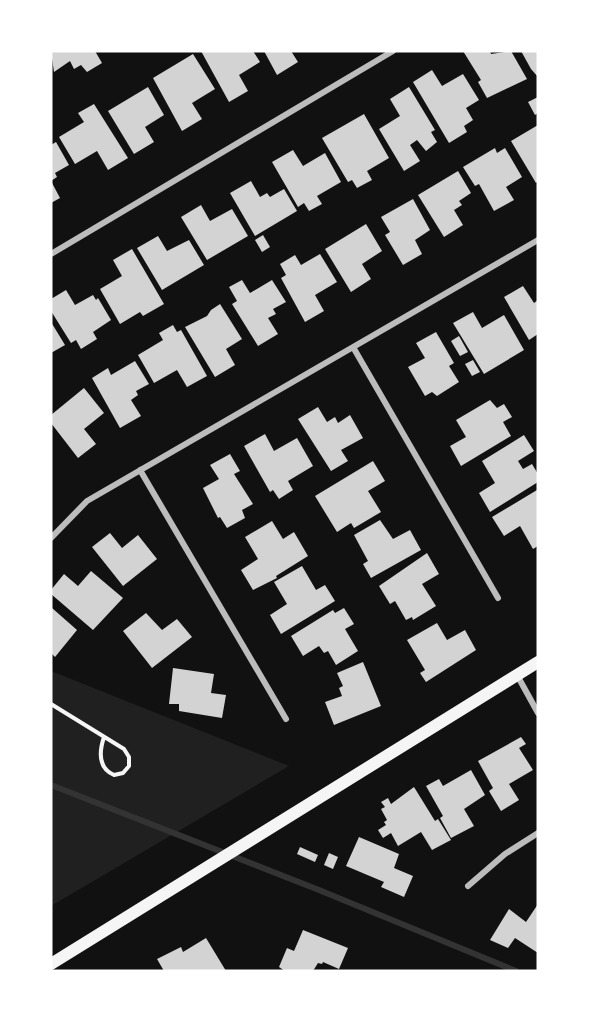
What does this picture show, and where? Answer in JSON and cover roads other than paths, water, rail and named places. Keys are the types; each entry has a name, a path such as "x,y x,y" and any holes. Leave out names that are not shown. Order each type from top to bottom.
{"main road":[{"path":"51,963 206,870 538,662"}],"street":[{"path":"51,254 393,51"},
{"path":"51,538 87,501 538,240"},
{"path":"353,347 498,598"},
{"path":"140,470 286,719"},
{"path":"517,675 538,713"},
{"path":"468,886 505,854 538,833"}],"waterway":[{"path":"51,785 319,890 516,971"}]}
